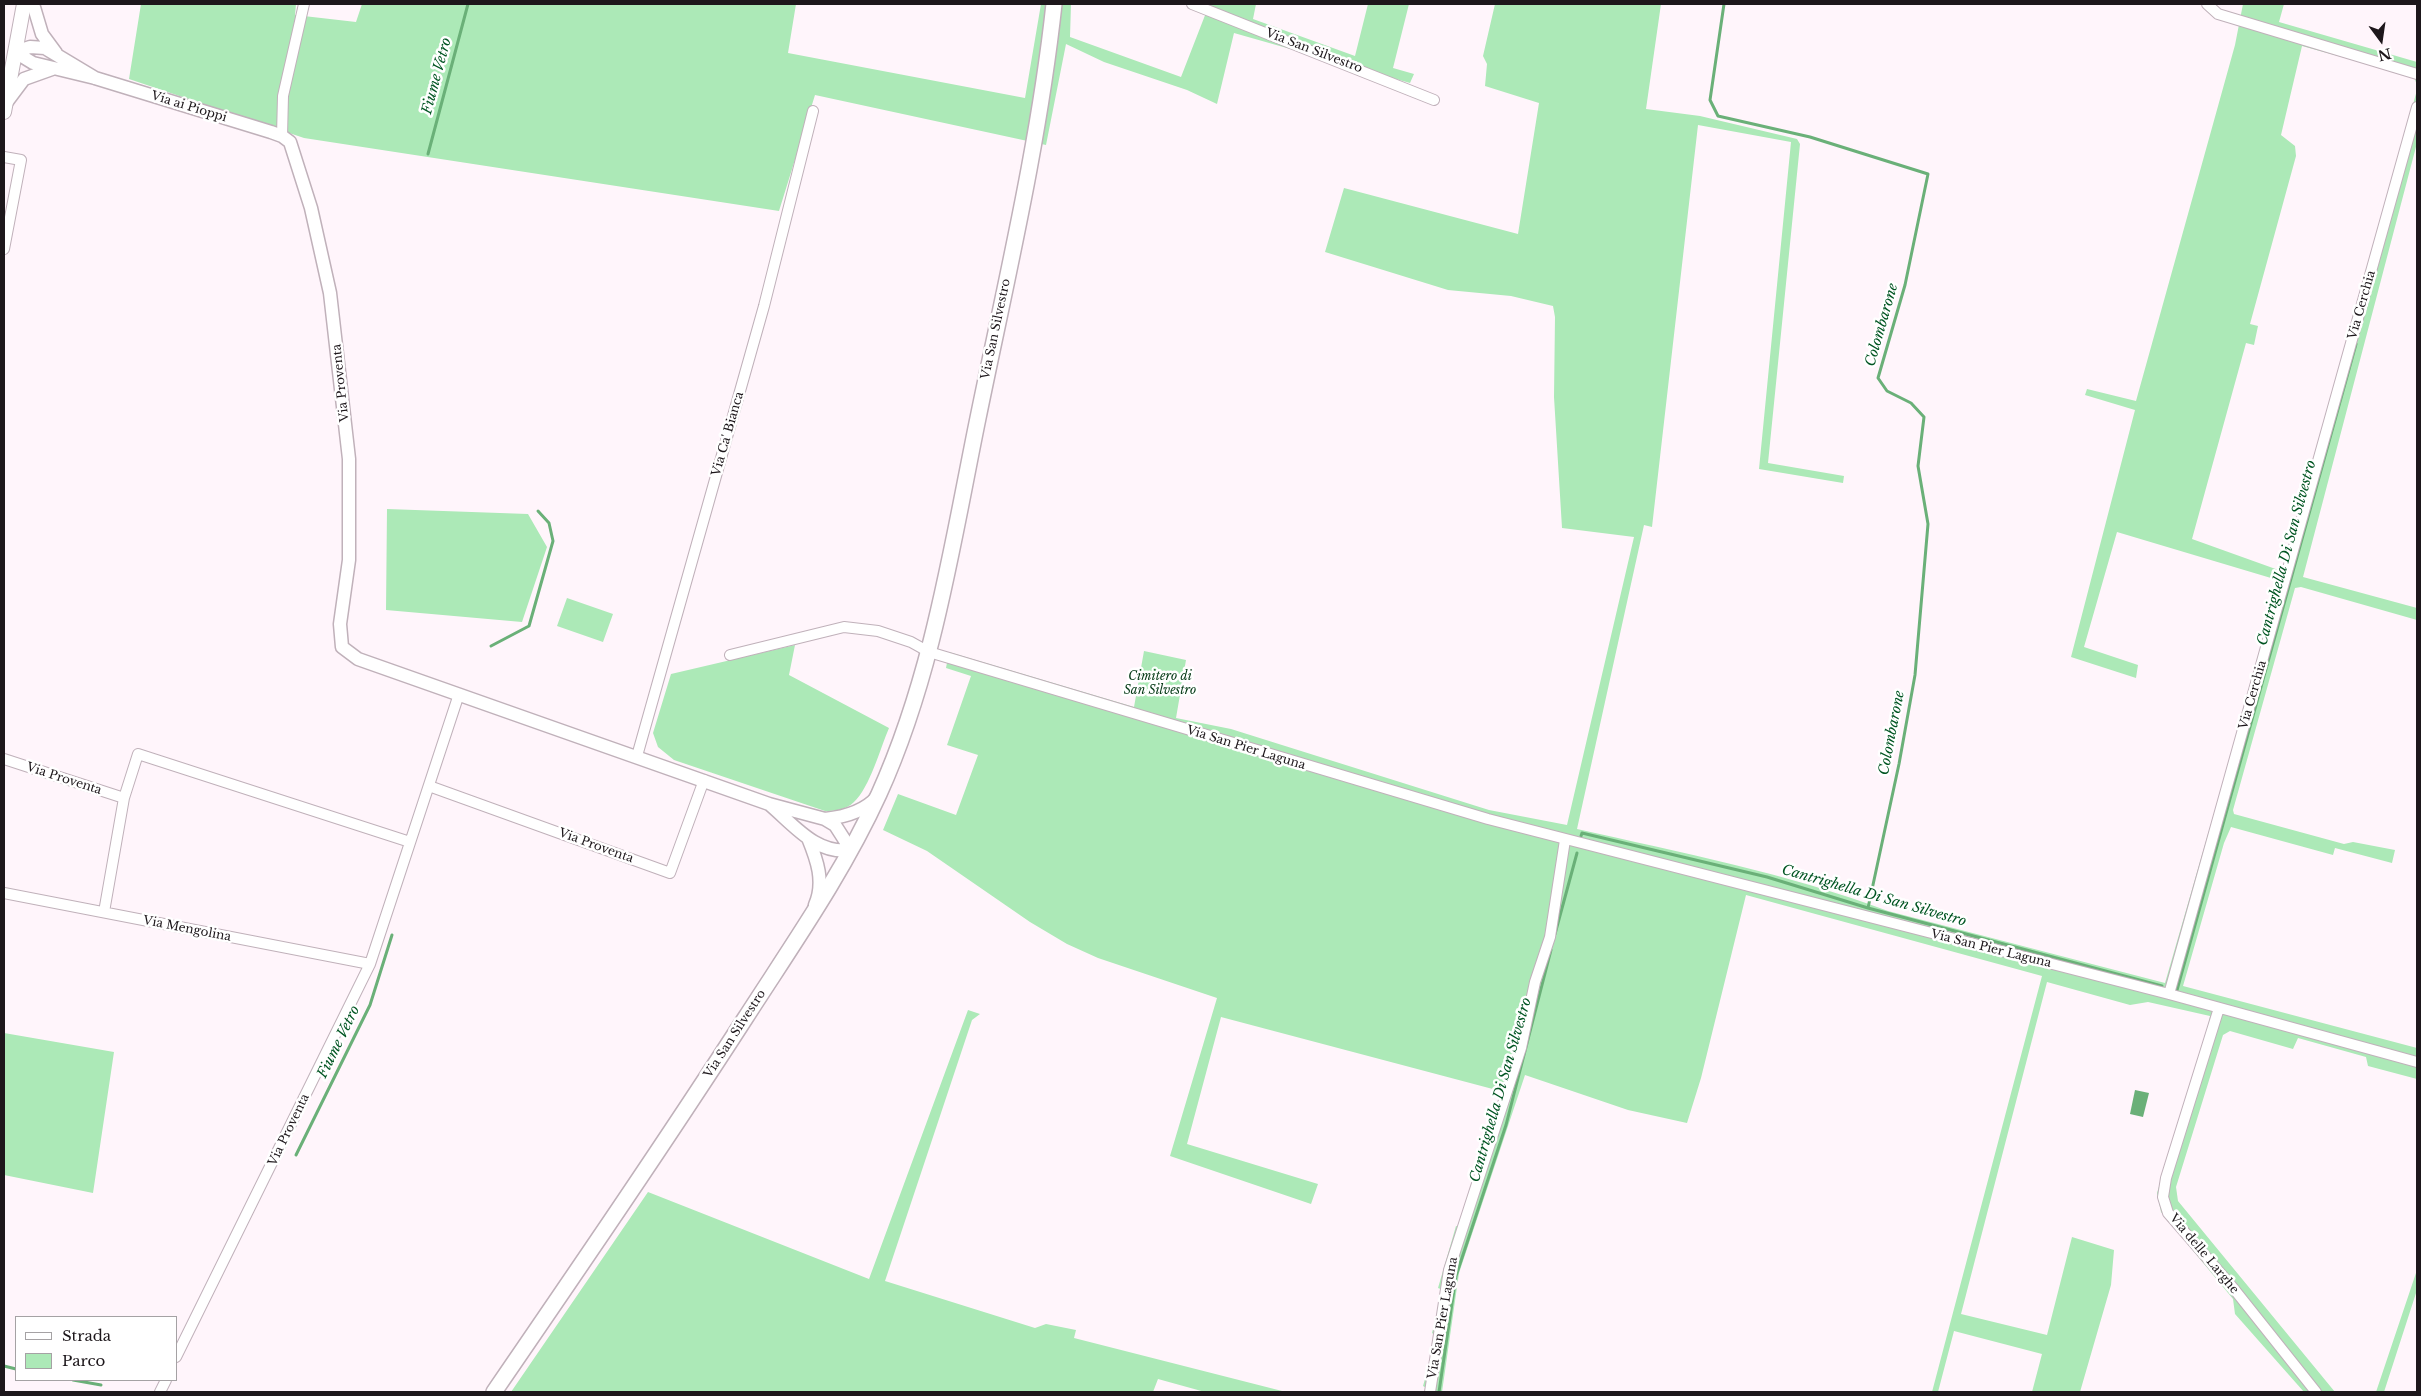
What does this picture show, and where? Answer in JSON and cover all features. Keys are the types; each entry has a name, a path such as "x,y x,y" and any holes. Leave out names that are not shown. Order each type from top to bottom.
{"main road":[{"path":"4,109 24,4"},
{"name":"Via San Silvestro","path":"494,1392 689,1105 809,920 852,850 900,743 929,652 1010,262 1048,63 1054,4"}],"street":[{"name":"Via ai Pioppi","path":"33,4 42,34 60,56"},
{"path":"282,136 283,96 304,4"},
{"name":"Via San Silvestro","path":"1192,4 1434,100"},
{"path":"2206,4 2218,14 2417,74"},
{"name":"Via ai Pioppi","path":"15,52 39,47 60,56 96,78"},
{"name":"Via ai Pioppi","path":"15,52 24,59 52,69 96,78 282,136"},
{"path":"4,109 24,79 52,69"},
{"name":"Via Cerchia","path":"2169,994 2417,107"},
{"name":"Via Ca' Bianca","path":"637,756 764,306 813,111"},
{"name":"Via Proventa","path":"282,136 290,142 296,156 311,208 330,293 337,347 349,459 349,560 340,624 342,647 358,659 769,804 826,819 851,814 872,802 878,795"},
{"path":"4,156 21,160 6,222 4,248"},
{"path":"730,655 844,628 878,631 911,642 929,652"},
{"name":"Via San Pier Laguna","path":"929,652 1479,817 2169,994 2417,1062"},
{"name":"Via Proventa","path":"178,1353 370,964 459,694"},
{"path":"104,912 124,798 138,754 410,842"},
{"name":"Via Proventa","path":"4,759 124,798"},
{"name":"Via Proventa","path":"429,786 670,873 704,780"},
{"name":"Via Proventa","path":"769,804 808,838 826,850 852,850"},
{"path":"826,819 835,825 852,850"},
{"name":"Via Proventa","path":"808,838 817,861 820,880 818,900 809,920"},
{"name":"Via San Pier Laguna","path":"1430,1392 1449,1270 1521,1048 1534,982 1550,936 1565,840"},
{"name":"Via Mengolina","path":"4,893 370,964"},
{"name":"Via delle Larghe","path":"2219,1008 2166,1178 2163,1197 2168,1213 2234,1289 2316,1392"}],"green space":[{"path":"141,4 296,4 295,15 356,22 362,4 796,4 788,53 1025,98 1041,4 1071,4 1070,37 1181,77 1209,5 1207,4 1256,4 1253,19 1355,56 1368,4 1409,4 1393,68 1414,74 1410,83 1234,33 1217,104 1187,90 1104,62 1066,44 1046,145 815,95 779,211 304,138 129,79"},
{"name":"Cimitero di San Silvestro","path":"1495,4 1661,4 1646,109 1700,116 1797,139 1800,144 1768,463 1844,476 1843,483 1759,469 1791,142 1698,125 1652,527 1644,525 1577,829 1773,875 1888,911 2165,983 2281,581 2117,532 2084,647 2138,665 2136,678 2071,657 2135,410 2085,395 2087,389 2136,401 2235,45 2243,4 2284,4 2279,22 2417,62 2417,85 2414,77 2302,46 2281,135 2295,146 2296,156 2250,324 2258,326 2254,345 2246,343 2192,539 2284,572 2417,90 2417,143 2303,577 2417,608 2417,620 2301,587 2295,588 2233,810 2234,814 2344,844 2353,842 2395,850 2392,863 2335,848 2333,855 2231,827 2224,843 2183,986 2417,1048 2417,1079 2368,1066 2366,1057 2298,1038 2293,1049 2230,1031 2223,1035 2176,1187 2178,1201 2335,1392 2304,1392 2235,1314 2233,1299 2161,1212 2157,1193 2205,1041 2210,1016 2148,1002 2130,1005 2047,982 1961,1314 2047,1335 2072,1237 2114,1250 2111,1285 2080,1392 2032,1392 2042,1354 1954,1331 1938,1392 1932,1392 2042,976 1746,895 1701,1078 1687,1123 1628,1110 1525,1075 1459,1273 1442,1392 1427,1392 1428,1389 1423,1386 1437,1337 1432,1333 1443,1290 1438,1288 1456,1226 1461,1227 1504,1092 1221,1017 1187,1144 1318,1184 1311,1204 1170,1156 1217,998 1098,958 1067,944 1030,922 927,851 883,830 898,794 956,815 978,755 947,745 971,676 946,668 949,652 1134,707 1144,651 1186,660 1176,718 1231,729 1489,810 1567,825 1634,537 1562,528 1554,397 1555,317 1553,306 1511,296 1448,290 1325,252 1344,188 1518,234 1539,103 1485,86 1487,64 1483,56"},
{"path":"387,509 528,514 547,547 522,622 386,610"},
{"path":"567,598 613,614 603,642 557,626"},
{"path":"795,645 789,675 889,728 865,787 851,805 840,810 825,811 674,760 658,747 653,733 671,674"},
{"path":"968,1010 980,1014 972,1020 885,1281 1035,1328 1046,1324 1076,1330 1074,1338 1286,1392 1205,1392 1158,1379 1153,1392 511,1392 648,1192 869,1279"},
{"path":"4,1033 114,1052 93,1193 4,1175"},
{"path":"2417,1270 2417,1290 2384,1392 2376,1392"}],"shaded area":[{"path":"2135,1090 2149,1093 2143,1117 2130,1114"}],"waterway":[{"name":"Fiume Vetro","path":"428,154 468,4"},
{"name":"Colombarone","path":"1724,4 1710,100 1718,116 1810,137 1928,174 1905,285 1878,378 1887,391 1911,403 1924,417 1918,466 1928,524 1915,675 1899,764 1868,908"},
{"name":"Cantrighella Di San Silvestro","path":"2177,990 2356,344"},
{"name":"Fiume Vetro","path":"491,646 529,626 553,541 549,523 538,511"},
{"name":"Colombarone","path":"1581,836 1582,833 1767,877 1868,908 2162,986"},
{"name":"Cantrighella Di San Silvestro","path":"1555,934 1577,853"},
{"name":"Fiume Vetro","path":"296,1155 370,1005 392,935"},
{"name":"Cantrighella Di San Silvestro","path":"1439,1392 1456,1276 1506,1125 1551,950"},
{"name":"Fiume Vetro","path":"4,1366 15,1369"},
{"name":"Fiume Vetro","path":"79,1381 101,1385"}]}
